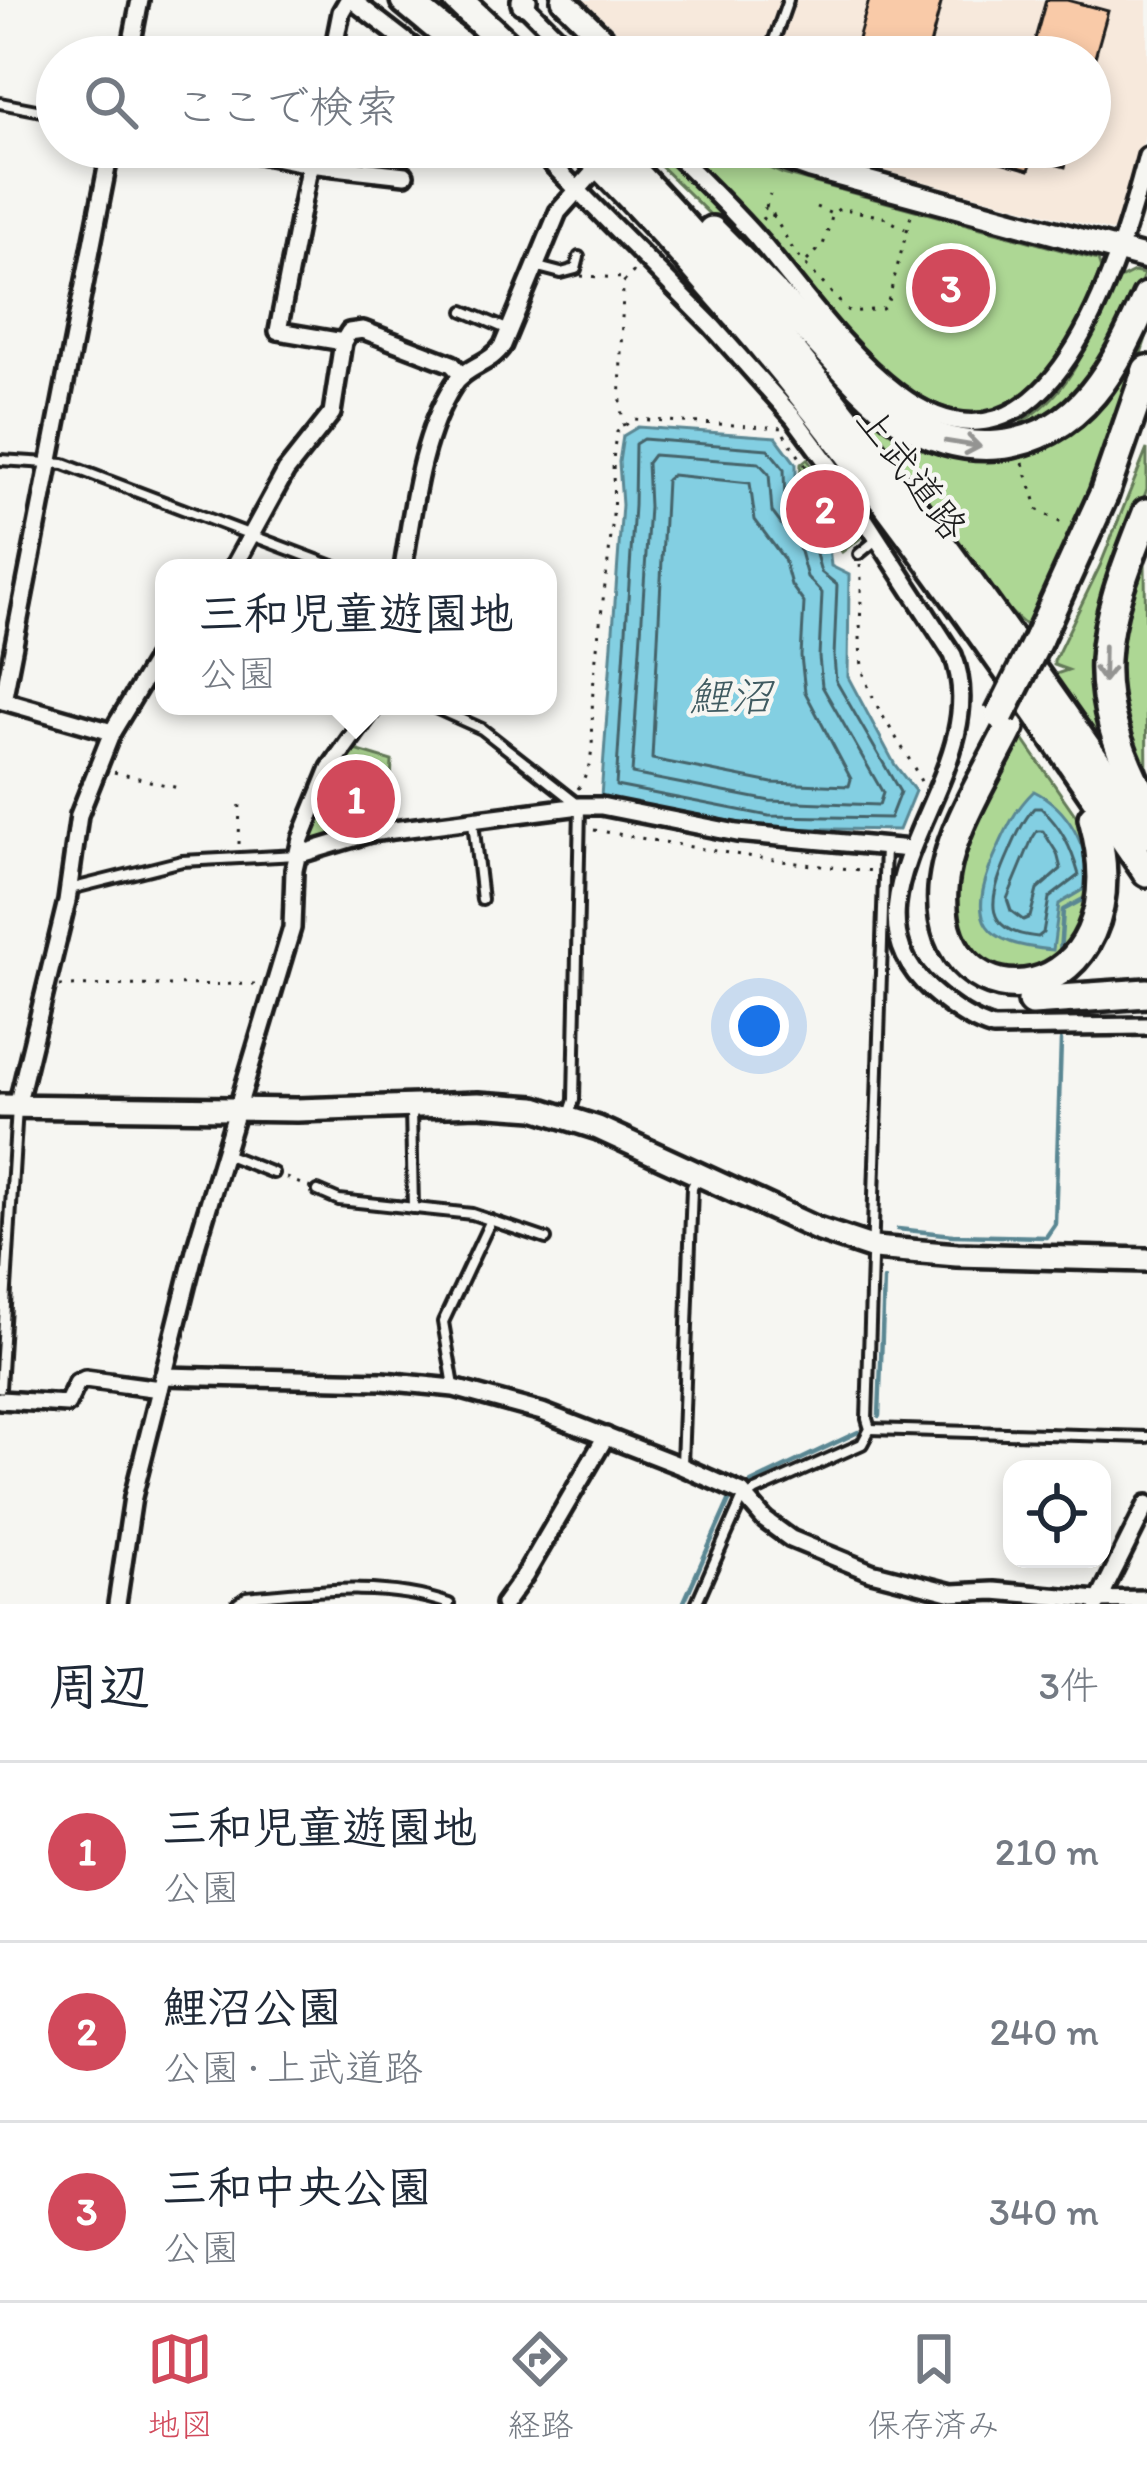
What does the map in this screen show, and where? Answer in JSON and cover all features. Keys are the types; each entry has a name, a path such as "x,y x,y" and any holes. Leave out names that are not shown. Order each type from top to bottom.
{"highway":[{"path":"405,0 449,36"},
{"path":"428,0 467,36"},
{"path":"468,3 507,36"},
{"name":"上武道路","path":"602,168 695,266 864,472 1147,872"},
{"name":"上武道路","path":"630,168 831,397 1147,834"},
{"path":"649,168 869,393 899,418 945,441 974,447 1006,446 1064,422 1112,367 1147,297"},
{"path":"1042,645 1104,494 1147,370"},
{"path":"1147,413 1103,531 932,864 929,915 940,945 959,972 1003,997 1052,1001 1147,993"},
{"path":"1147,513 1113,601 1103,678 1118,748 1147,806"},
{"path":"970,619 1030,728 1094,819 1116,867 1120,894 1113,935 1078,973 1043,986 1010,983 983,971 962,952 944,910 945,875 956,838 1005,721"}],"street":[{"path":"133,36 140,0"},
{"path":"336,36 341,12 350,0 398,36"},
{"path":"523,1 557,36"},
{"path":"566,1 600,36"},
{"path":"689,168 883,379 923,408 982,421 1028,405 1053,383 1119,250 1147,156"},
{"path":"107,168 1,700 112,732"},
{"path":"309,168 278,331 343,342"},
{"path":"372,168 405,175"},
{"path":"566,168 585,181 842,483 946,643 962,682 963,715 954,751 910,849 896,898 899,935 917,974 971,1020 993,1028 1147,1026"},
{"path":"815,168 1147,258"},
{"path":"405,559 430,440 453,384 496,355 558,212 585,181"},
{"path":"238,559 293,460 332,412 343,342 352,330 452,364 462,375"},
{"path":"155,661 112,732 73,834 68,889 46,986 9,1106 508,1105 568,1116 817,1229 874,1248 957,1256 1147,1260"},
{"path":"117,1604 133,1496 161,1382 296,912 297,855 322,783 363,715"},
{"path":"297,855 370,833 473,822 575,802 805,842 910,849"},
{"path":"0,1400 68,1404 77,1384 85,1379 364,1380 454,1388 520,1404 682,1466 747,1496 765,1520 791,1539 871,1572 953,1593 994,1591 1097,1602 1147,1599"},
{"path":"504,1604 606,1436"},
{"path":"1097,1602 1147,1504"}],"lane":[{"path":"775,36 788,0"},
{"path":"0,104 36,110"},
{"path":"536,267 570,272 580,256"},
{"path":"464,311 510,331"},
{"path":"0,460 52,461 316,559"},
{"path":"859,554 875,540"},
{"path":"450,715 482,729 575,802 580,830 574,1100 568,1116"},
{"path":"473,822 482,900"},
{"path":"871,1430 867,1419 885,845"},
{"path":"68,889 171,863 297,855"},
{"path":"0,1388 9,1106"},
{"path":"411,1108 413,1209"},
{"path":"224,1153 273,1173"},
{"path":"682,1466 692,1187 698,1175"},
{"path":"318,1191 339,1200 491,1220 546,1239"},
{"path":"454,1388 443,1322 491,1220"},
{"path":"871,1430 1147,1437"},
{"path":"696,1604 747,1496 862,1444 871,1430"},
{"path":"237,1604 247,1597 353,1588 429,1597 449,1604"}],"path":[{"path":"770,194 762,218 770,220 773,214"},
{"path":"766,208 845,310 883,309 914,204"},
{"path":"816,207 833,214"},
{"path":"805,264 826,239 833,214 840,208 883,217 907,230"},
{"path":"624,426 620,412 623,284 647,258"},
{"path":"570,272 584,278 627,278"},
{"path":"575,802 590,771 596,638 613,513 611,480 616,436 624,426 633,419 789,424 807,468 807,494 815,506"},
{"path":"1022,455 1038,510 1066,526"},
{"path":"859,554 865,681 912,760 931,805"},
{"path":"97,768 182,789"},
{"path":"238,858 240,799"},
{"path":"580,830 798,866 882,871"},
{"path":"46,986 275,985"},
{"path":"273,1173 318,1191"}],"shaded area":[{"path":"584,0 1147,0 1147,127 1123,224 1111,231 872,168 1111,168 1111,36 622,36"}],"green space":[{"path":"662,168 677,168 844,347 901,401 954,429 1002,428 1010,434 949,431 909,412 855,367"},
{"path":"704,168 769,168 1098,260 1101,269 1070,344 1043,384 1005,409 965,413 926,399 888,373 818,301"},
{"path":"1134,272 1144,274 1130,311 1090,382 1058,413 1020,431 1022,421 1068,378 1116,281"},
{"path":"1147,313 1147,335 1108,455 1031,630 1004,606 892,452 796,333 879,412 1031,449"},
{"path":"1147,449 1147,489 1102,611 1117,770 1050,676 1068,670 1054,661 1100,566"},
{"path":"807,459 862,537 842,552 799,499 801,464"},
{"path":"1147,541 1147,787 1124,725 1113,660 1125,599"},
{"path":"1020,735 1089,835 1108,881 1054,971 1012,972 996,967 973,948 959,917 956,891 967,836"},
{"path":"352,749 392,761 389,826 311,846 308,843 329,789"}],"water":[{"name":"鯉沼","path":"638,427 776,437 796,464 796,501 822,533 831,566 849,575 848,677 895,765 915,791 899,830 768,828 601,797 622,505 619,462 623,436"},
{"path":"1034,791 1067,818 1094,883 1059,904 1053,950 997,935 982,914 994,857 1015,814"}],"building":[{"path":"869,0 942,0 933,36 859,36"},
{"path":"1046,0 1067,0 1108,11 1101,36 1036,36"}],"waterway":[{"path":"1060,953 1063,910 1089,896"},
{"path":"898,1229 1046,1237 1055,1224 1061,1041"},
{"path":"879,1416 884,1280"},
{"path":"751,1483 858,1432"},
{"path":"683,1604 729,1501"}],"place":[{"name":"三和中央公園","path":"951,288"},
{"name":"鯉沼公園","path":"825,509"},
{"name":"三和児童遊園地","path":"356,799"}]}
